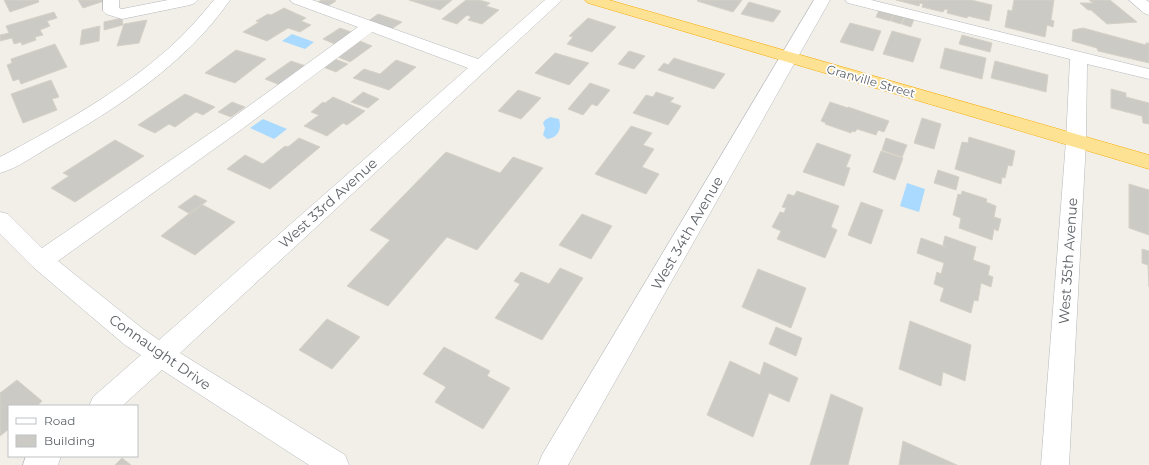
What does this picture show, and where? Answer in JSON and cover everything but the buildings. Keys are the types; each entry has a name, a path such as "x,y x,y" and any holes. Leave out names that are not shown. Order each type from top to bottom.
{"highway":[{"name":"Granville Street","path":"593,0 1149,162"}],"street":[{"path":"111,0 111,11 122,14 190,0"},
{"path":"0,166 77,124 157,68 209,18 222,0"},
{"path":"298,0 480,66"},
{"name":"West 33rd Avenue","path":"104,405 554,0"},
{"name":"West 34th Avenue","path":"552,465 822,0"},
{"path":"854,0 1149,74"},
{"path":"1137,0 1149,10"},
{"path":"41,261 370,27"},
{"name":"West 35th Avenue","path":"1055,465 1076,141 1079,57"},
{"name":"Connaught Drive","path":"0,220 41,261 134,337 334,465"},
{"path":"38,465 46,457"}],"water":[{"path":"292,34 314,42 305,49 282,41"},
{"path":"550,117 559,119 560,126 554,137 547,139 543,135 545,128 543,123"},
{"path":"263,119 287,129 274,139 250,128"},
{"path":"907,183 925,189 919,212 900,206"}]}
